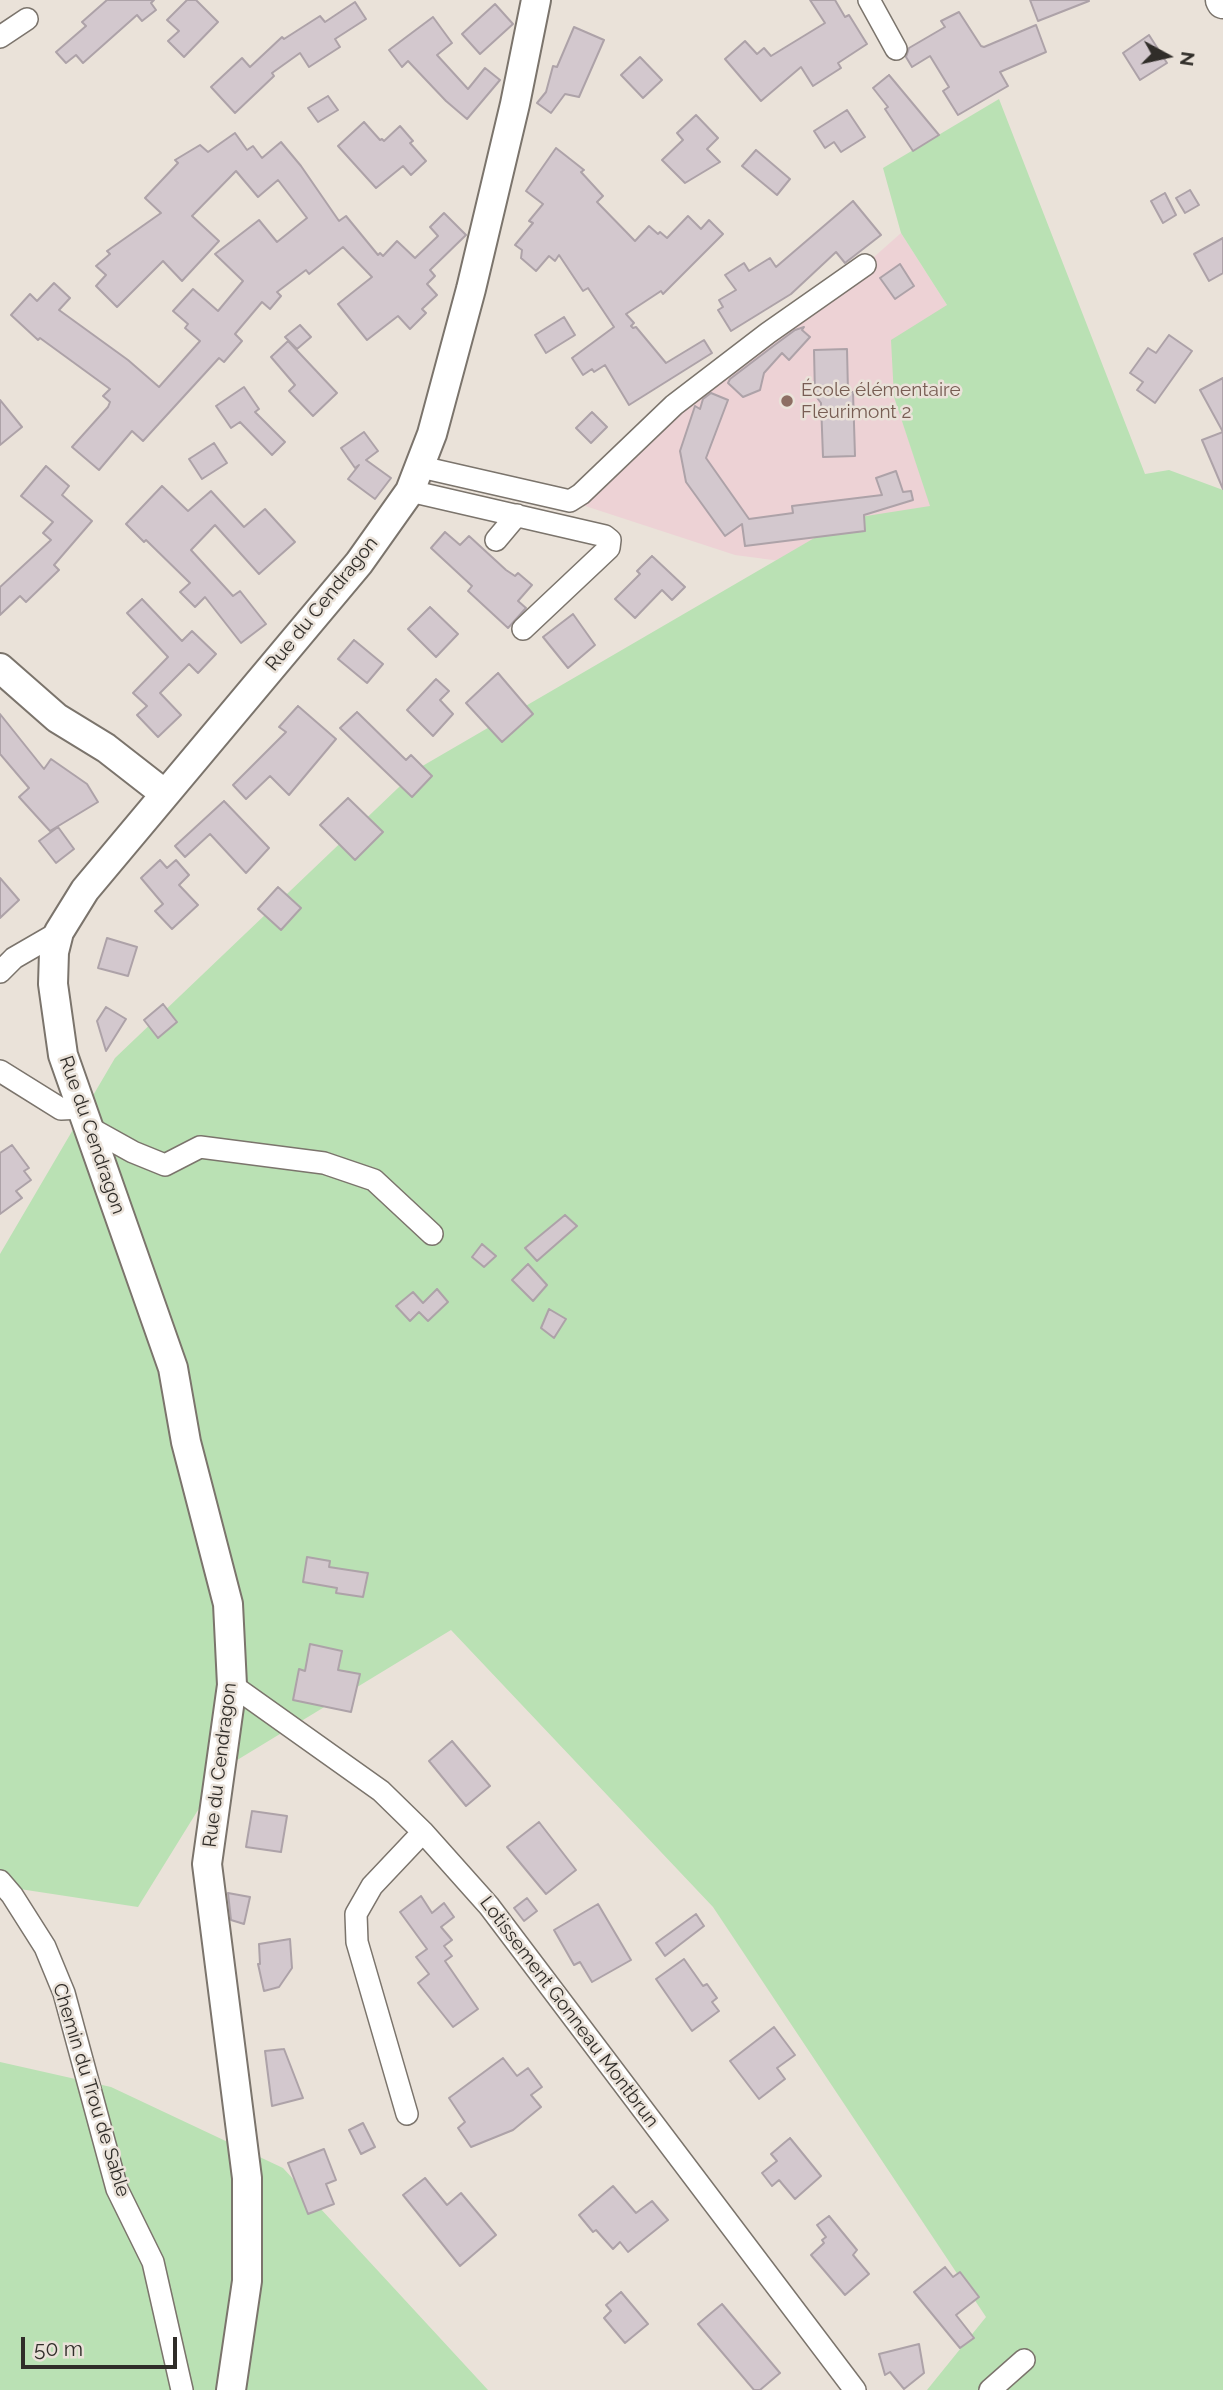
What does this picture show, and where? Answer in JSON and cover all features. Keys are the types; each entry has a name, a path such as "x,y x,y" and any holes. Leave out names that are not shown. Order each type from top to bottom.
{"main road":[{"name":"Rue du Cendragon","path":"231,2390 247,2281 247,2178 207,1864 232,1685 228,1604 186,1442 173,1368 63,1055 53,984 54,953 59,932 85,890 359,563 416,479 471,289 515,104 536,0"},
{"path":"0,667 57,718 106,748 165,794"}],"street":[{"path":"869,0 896,49"},
{"path":"0,37 27,19"},
{"path":"416,479 570,501 581,494 674,405 768,333 865,265"},
{"path":"416,479 517,515 605,536 610,540 610,548 523,629"},
{"path":"496,540 517,515"},
{"path":"0,972 14,958 59,932"},
{"path":"0,1071 61,1109 85,1117 133,1152 165,1165 200,1147 324,1163 374,1180 432,1234"},
{"name":"Lotissement Gonneau Montbrun","path":"232,1685 381,1791 423,1832 489,1906 855,2390"},
{"path":"407,2114 357,1942 356,1914 372,1886 423,1832"},
{"name":"Chemin du Trou de Sable","path":"0,1881 45,1947 64,1993 117,2189 153,2262 181,2390"},
{"path":"990,2390 1024,2360"}],"shaded area":[{"name":"École élémentaire Fleurimont 2","path":"901,233 947,305 894,397 933,513 894,576 735,555 570,501 674,405 865,265"}],"green space":[{"path":"999,99 1145,474 1169,470 1223,490 1223,2390 927,2390 986,2317 713,1907 451,1630 224,1768 138,1907 0,1886 0,1254 115,1058 419,768 847,519 930,506 894,397 891,340 947,305 901,233 883,168"},
{"path":"0,2062 111,2087 283,2168 488,2390 0,2390"}],"building":[{"path":"107,0 154,0 151,3 156,10 142,21 137,15 83,63 76,55 66,63 56,52 86,26 82,22"},
{"path":"187,0 196,0 218,22 184,57 168,41 179,31 167,20"},
{"path":"810,0 835,0 845,17 849,15 867,44 838,63 841,68 813,86 801,67 761,101 725,59 745,41 757,54 764,48 771,56 825,23"},
{"path":"1030,0 1088,0 1089,1 1038,21"},
{"path":"355,2 366,19 335,39 340,47 309,67 300,53 272,73 274,76 235,113 211,87 242,58 250,67 282,37 284,39 320,16 325,22"},
{"path":"495,4 513,24 480,54 462,34"},
{"path":"959,12 981,46 1036,25 1046,52 1000,72 1008,86 958,115 943,91 949,87 930,56 912,67 906,57 909,48 945,27 941,21"},
{"path":"433,17 452,43 437,55 468,89 485,68 500,80 467,119 408,61 402,67 389,50"},
{"path":"574,27 604,40 579,97 565,94 551,113 537,103 546,92 553,66 557,67"},
{"path":"1149,35 1167,63 1140,80 1123,53"},
{"path":"640,57 662,80 643,98 621,75"},
{"path":"889,75 939,135 913,151 885,109 888,107 873,88"},
{"path":"328,96 338,110 318,122 308,108"},
{"path":"847,110 865,137 841,152 834,142 825,148 814,131"},
{"path":"696,115 718,138 707,149 720,162 685,183 662,160 683,140 677,133"},
{"path":"364,122 384,141 400,126 413,141 410,143 426,161 411,175 403,166 376,188 338,146"},
{"path":"235,133 247,150 253,146 262,158 281,142 339,221 346,216 378,255 380,253 383,256 397,241 415,258 438,236 430,227 444,213 466,235 430,270 435,276 427,284 437,295 422,309 426,313 410,329 398,316 367,340 338,304 372,277 343,247 309,274 306,270 277,292 281,296 270,309 262,302 235,334 242,341 224,362 219,358 143,441 132,431 99,470 72,447 108,407 110,402 103,396 110,389 40,338 38,340 11,315 30,294 37,301 54,283 70,298 59,310 128,360 159,387 200,341 185,328 188,324 173,311 193,289 218,311 243,281 215,254 259,220 277,242 307,218 278,180 258,197 236,171 192,216 219,241 182,281 163,261 117,307 96,286 106,275 96,266 110,254 107,251 161,213 145,198 178,163 175,160 200,145 208,152"},
{"path":"556,148 584,170 581,172 603,196 597,202 635,241 649,226 667,238 688,216 701,229 709,220 723,234 663,294 661,291 626,314 634,323 631,326 636,327 666,363 704,340 712,353 629,405 605,365 583,375 572,358 614,327 588,288 583,291 559,255 555,261 549,256 536,271 521,258 522,250 515,245 533,223 529,221 543,204 526,191"},
{"path":"756,150 790,179 777,195 742,166"},
{"path":"1190,190 1199,205 1185,213 1176,198"},
{"path":"1165,193 1176,215 1163,223 1151,201"},
{"path":"853,201 881,235 845,263 836,252 791,294 731,331 718,310 723,307 719,300 736,290 725,275 744,263 749,271 770,258 776,267"},
{"path":"1223,238 1223,273 1209,281 1194,254"},
{"path":"900,264 914,286 895,299 880,278"},
{"path":"564,317 575,335 546,353 535,335"},
{"path":"300,325 311,337 297,349 285,337"},
{"path":"804,327 802,330 810,337 789,360 782,353 764,373 760,390 743,397 728,383 795,330"},
{"path":"1169,335 1192,351 1155,403 1137,390 1143,382 1130,373 1148,348 1156,353"},
{"path":"288,341 337,393 313,416 289,391 295,385 271,357"},
{"path":"847,349 848,392 853,392 855,456 823,457 821,403 815,395 814,350"},
{"path":"1223,378 1223,432 1200,390"},
{"path":"244,387 259,409 255,412 285,442 272,455 240,422 231,428 216,406"},
{"path":"711,393 728,400 706,458 749,519 793,513 792,506 882,495 876,478 896,471 903,492 911,491 913,500 864,515 865,531 745,546 742,524 725,536 686,482 680,451 695,406 700,409 703,399"},
{"path":"0,400 22,427 0,445"},
{"path":"592,412 607,427 591,443 576,428"},
{"path":"364,432 378,451 366,460 391,478 375,499 348,479 359,465 355,468 341,448"},
{"path":"1223,432 1223,489 1202,440"},
{"path":"214,443 227,463 202,479 189,459"},
{"path":"46,466 69,486 62,495 92,521 54,565 59,570 26,602 20,596 0,615 0,587 51,540 43,533 53,522 21,496"},
{"path":"162,486 188,511 211,491 244,527 265,509 295,542 259,574 215,525 191,550 233,596 240,591 266,624 241,643 205,597 195,607 180,592 190,583 126,524"},
{"path":"445,532 460,545 469,536 506,570 515,576 518,573 532,585 518,601 526,608 508,628 468,591 472,586 431,548"},
{"path":"652,556 685,587 672,600 662,590 635,618 615,599 640,574 637,571"},
{"path":"142,599 182,641 192,631 216,654 198,673 189,664 160,693 181,715 158,737 137,715 147,706 133,693 168,657 127,613"},
{"path":"430,607 458,634 436,657 408,629"},
{"path":"573,614 595,645 568,668 543,637"},
{"path":"354,640 383,664 367,683 338,659"},
{"path":"498,673 533,714 502,742 466,703"},
{"path":"436,679 449,691 440,700 453,714 433,736 407,710"},
{"path":"298,706 336,739 289,795 270,776 246,799 233,785 286,732 279,727"},
{"path":"357,712 406,760 411,755 432,776 412,797 340,728"},
{"path":"0,714 44,769 51,759 87,784 98,802 50,831 19,797 29,788 0,754"},
{"path":"348,798 383,832 355,860 320,825"},
{"path":"224,801 269,848 246,873 210,834 185,857 175,846"},
{"path":"58,827 74,849 56,863 39,841"},
{"path":"160,860 167,868 176,860 189,875 179,885 198,905 172,929 155,911 163,904 141,878"},
{"path":"0,878 19,900 0,918"},
{"path":"278,887 301,908 281,930 258,909"},
{"path":"107,938 137,947 128,976 98,968"},
{"path":"163,1004 177,1022 158,1038 144,1020"},
{"path":"106,1007 126,1019 106,1051 97,1021"},
{"path":"12,1145 29,1168 24,1171 31,1180 16,1191 22,1198 0,1214 0,1153"},
{"path":"565,1215 577,1226 537,1261 525,1248"},
{"path":"482,1244 496,1256 484,1267 472,1257"},
{"path":"528,1264 547,1285 533,1301 512,1280"},
{"path":"437,1289 448,1302 428,1321 419,1312 410,1321 396,1306 413,1292 423,1303"},
{"path":"549,1309 566,1319 554,1338 541,1328"},
{"path":"307,1557 330,1561 329,1567 368,1573 363,1597 336,1593 337,1588 303,1582"},
{"path":"310,1644 342,1651 338,1670 360,1674 351,1712 293,1700 299,1669 305,1671"},
{"path":"452,1741 490,1786 466,1806 429,1761"},
{"path":"252,1811 287,1816 281,1852 246,1847"},
{"path":"539,1822 576,1870 546,1894 507,1847"},
{"path":"228,1893 250,1897 244,1924 231,1920"},
{"path":"421,1896 432,1913 444,1903 454,1917 441,1927 452,1940 444,1946 452,1956 445,1961 478,2009 453,2027 418,1983 429,1974 416,1957 427,1949 400,1912"},
{"path":"527,1898 537,1911 524,1921 514,1908"},
{"path":"598,1904 631,1960 592,1982 580,1962 574,1965 554,1930"},
{"path":"696,1914 704,1926 665,1956 656,1943"},
{"path":"290,1939 292,1968 279,1987 264,1991 258,1964 259,1944"},
{"path":"684,1959 703,1986 707,1984 717,1998 712,2002 719,2011 692,2031 656,1979"},
{"path":"774,2027 795,2055 777,2068 785,2079 759,2099 730,2061"},
{"path":"284,2049 303,2098 272,2106 265,2051"},
{"path":"503,2058 517,2076 528,2068 542,2087 531,2095 541,2107 513,2130 471,2147 458,2128 465,2122 449,2098"},
{"path":"363,2123 375,2147 361,2154 349,2130"},
{"path":"790,2138 821,2176 795,2199 779,2180 772,2186 762,2173 777,2161 771,2154"},
{"path":"324,2149 336,2180 326,2184 334,2204 308,2214 288,2163"},
{"path":"425,2178 447,2205 461,2193 496,2235 460,2266 403,2195"},
{"path":"613,2186 636,2213 652,2201 668,2220 628,2252 620,2242 613,2249 596,2230 593,2232 579,2215"},
{"path":"829,2216 857,2250 853,2255 869,2274 845,2295 811,2255 824,2243 822,2240 826,2237 817,2225"},
{"path":"945,2267 953,2277 960,2272 979,2297 956,2315 974,2338 960,2348 914,2292"},
{"path":"621,2292 648,2324 625,2343 604,2318 611,2311 606,2305"},
{"path":"722,2304 780,2373 760,2390 754,2390 698,2324"},
{"path":"919,2344 924,2373 904,2389 890,2372 885,2375 879,2354"}],"place":[{"name":"École élémentaire Fleurimont 2","path":"787,401"}]}
